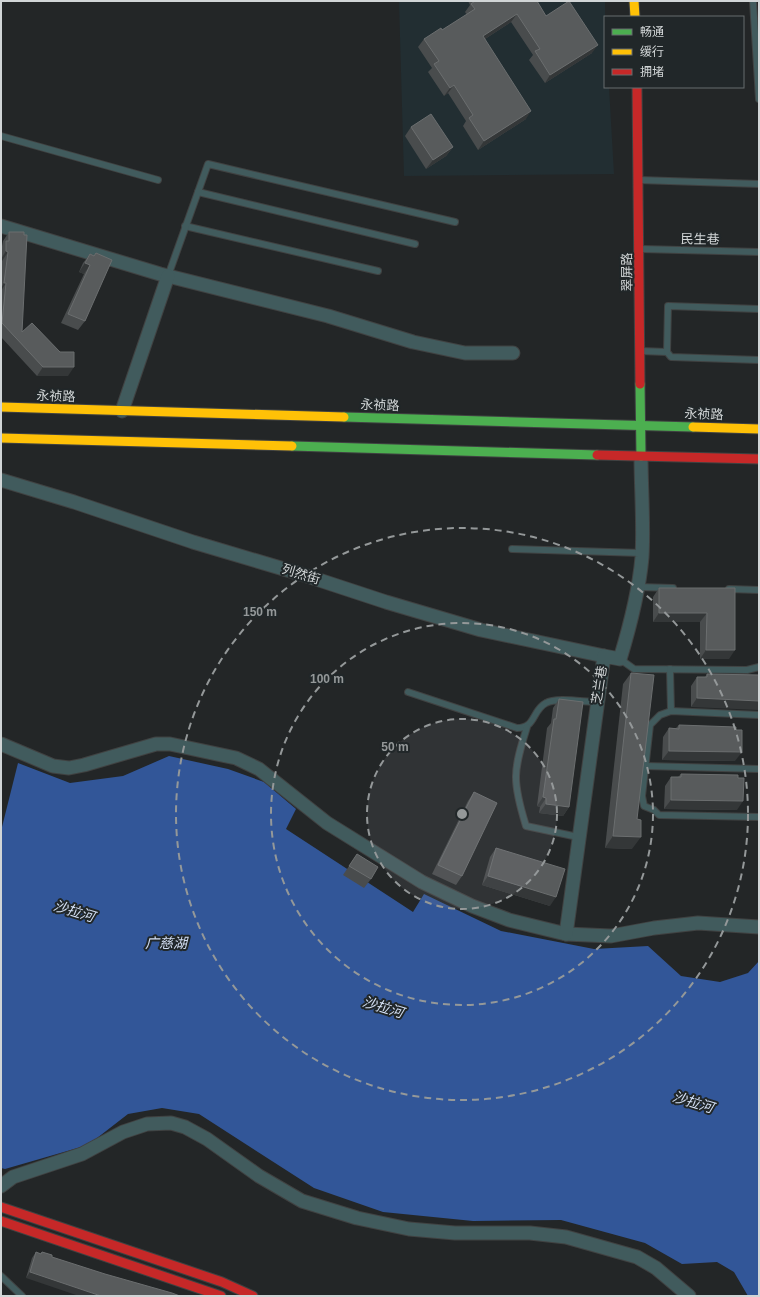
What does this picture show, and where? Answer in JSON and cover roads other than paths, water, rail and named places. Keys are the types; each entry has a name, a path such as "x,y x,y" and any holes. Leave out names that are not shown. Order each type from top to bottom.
{"main road":[{"path":"634,1 635,16"},
{"name":"翠屏路","path":"637,88 640,249 641,456"},
{"name":"永祯路","path":"1,407 759,429"},
{"path":"1,438 759,459"},
{"path":"1,1207 222,1282 253,1296"},
{"path":"1,1221 221,1296"}],"street":[{"path":"1,226 168,276 328,316 413,342 465,353 513,353"},
{"path":"122,410 168,276"},
{"name":"芝兰巷","path":"566,934 596,702 604,656 620,660 633,615 638,587 642,553 641,456"},
{"name":"列然街","path":"1,480 74,502 193,542 480,630 604,656"},
{"path":"1,744 52,766 69,768 156,744 170,744 236,758 258,769 327,824 422,882 472,906 509,920 566,934 611,936 654,928 698,923 759,926"},
{"path":"1,1186 14,1177 82,1154 128,1130 147,1124 171,1123 185,1127 207,1139 259,1176 302,1201 357,1218 408,1229 455,1233 530,1233 566,1236 637,1257 656,1268 689,1296"}],"lane":[{"path":"753,1 759,99"},
{"path":"1,136 158,180"},
{"path":"168,276 208,164 455,222"},
{"path":"639,180 759,184"},
{"path":"198,192 415,244"},
{"path":"185,226 378,271"},
{"name":"民生巷","path":"640,249 759,252"},
{"path":"666,352 668,306 759,309"},
{"path":"641,351 666,352 671,357 759,360"},
{"path":"512,549 642,553"},
{"path":"638,587 683,588"},
{"path":"721,589 759,590"},
{"path":"620,660 634,669 747,670 759,667"},
{"path":"670,669 671,711"},
{"path":"408,692 517,728 527,727"},
{"path":"578,837 526,826 515,785 516,761 527,727 533,721 540,707 547,702 555,700 596,702"},
{"path":"759,715 671,711 660,715 650,725 642,796 644,806 654,810 659,815 759,817"},
{"path":"645,766 759,769"},
{"path":"1,1276 22,1296"}],"water":[{"name":"广慈湖","path":"169,756 228,769 264,782 296,809 286,829 413,912 424,894 501,931 594,949 648,946 681,976 720,982 748,973 759,961 759,1296 748,1296 734,1272 717,1262 682,1264 645,1243 561,1220 473,1221 383,1212 314,1188 199,1114 162,1108 128,1114 88,1145 5,1169 1,1168 1,831 18,763 70,783 123,776"}],"water label":[{"name":"沙拉河","path":"74,911"},
{"name":"沙拉河","path":"383,1007"},
{"name":"沙拉河","path":"693,1102"}]}
